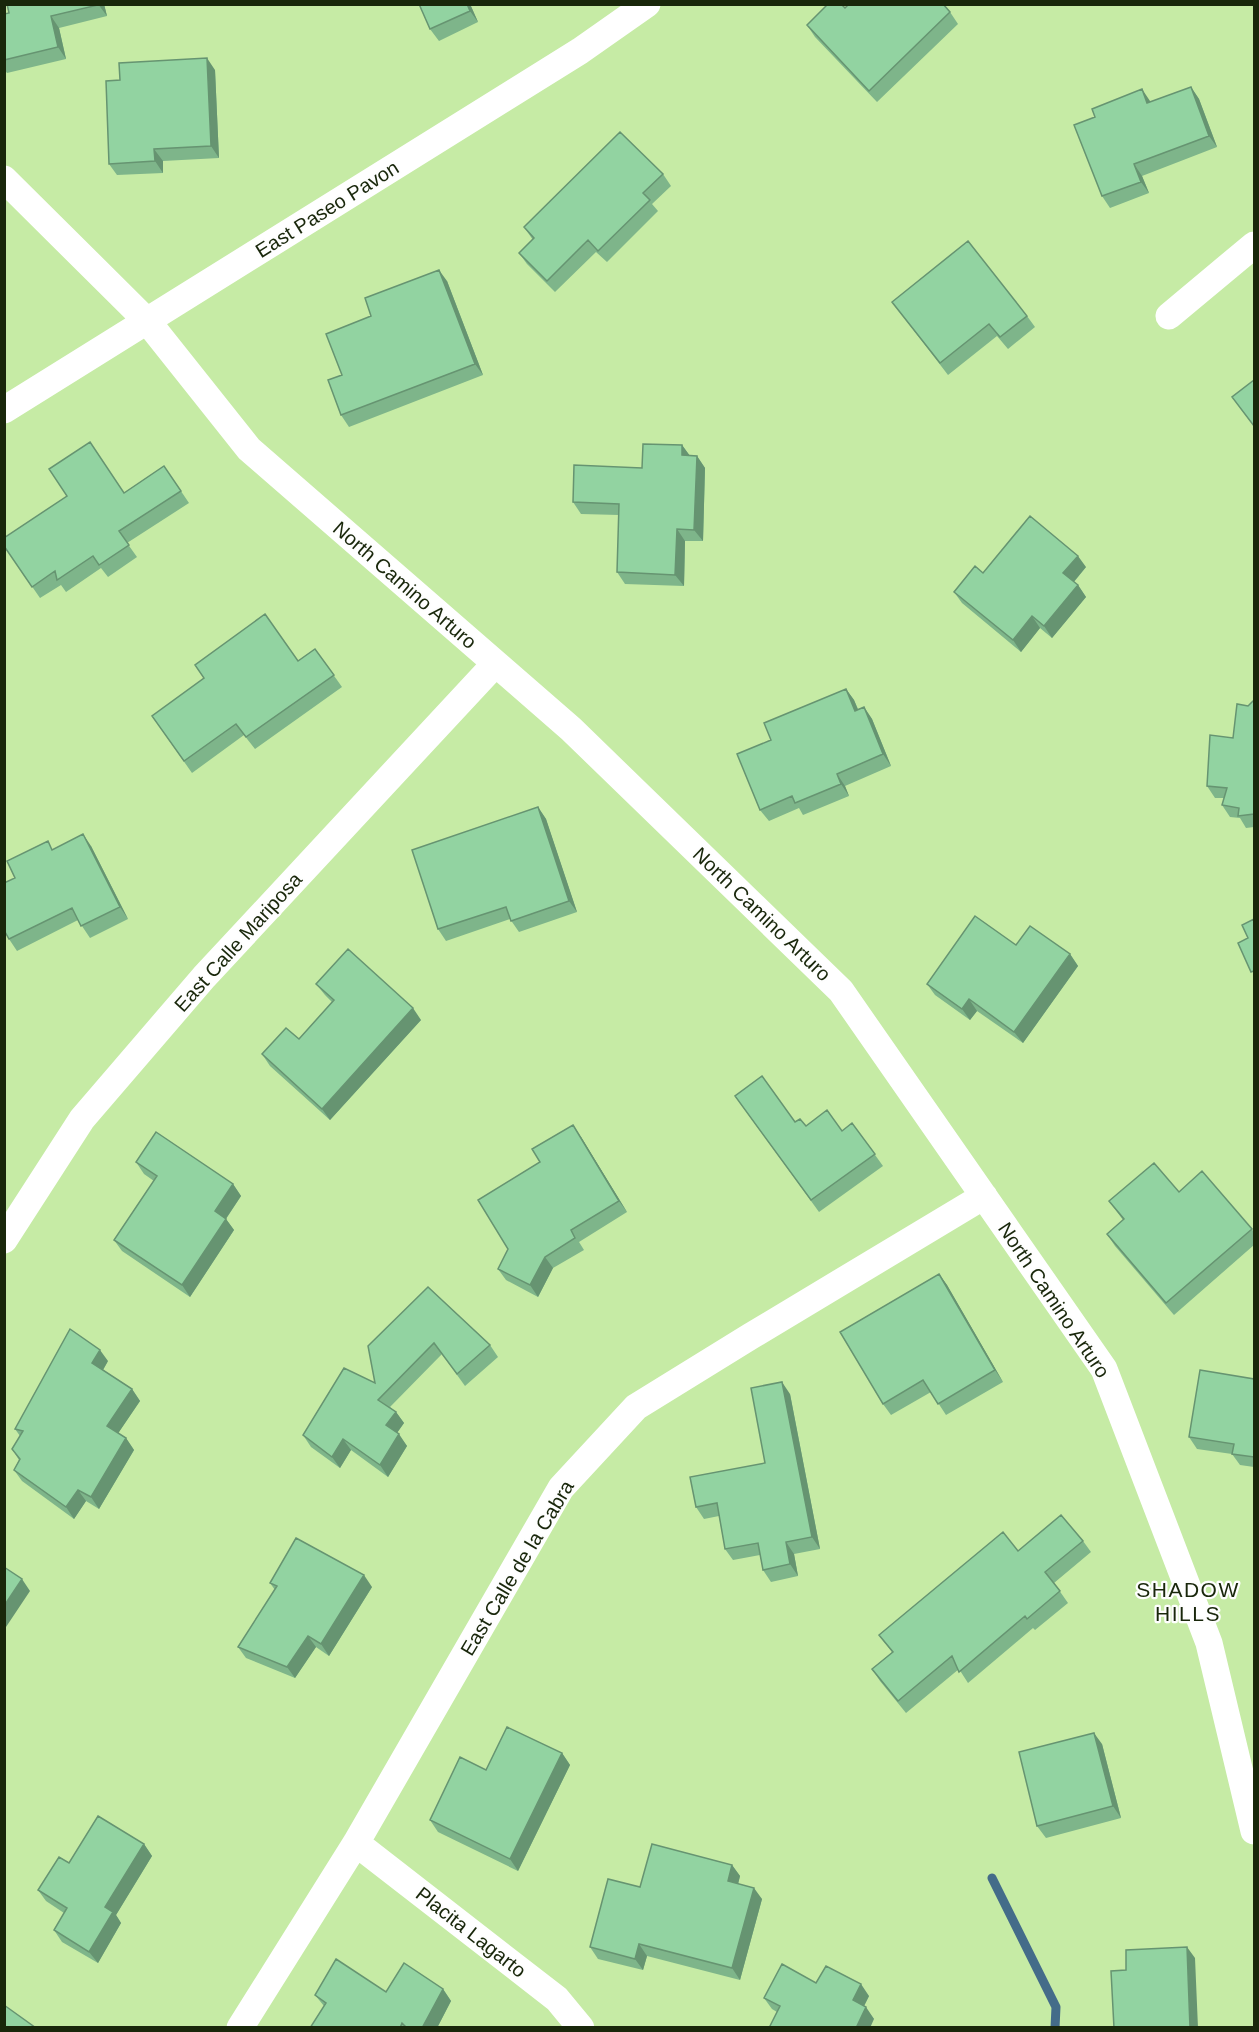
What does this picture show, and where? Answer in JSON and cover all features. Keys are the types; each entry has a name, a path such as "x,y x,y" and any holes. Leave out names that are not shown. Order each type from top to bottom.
{"street":[{"name":"East Paseo Pavon","path":"4,410 580,51 647,4"},
{"name":"North Camino Arturo","path":"4,179 148,322 249,449 571,729 841,991 1104,1369 1209,1643 1254,1831"},
{"path":"1169,316 1254,245"},
{"name":"East Calle Mariposa","path":"4,1240 82,1119 204,977 495,664"},
{"name":"East Calle de la Cabra","path":"240,2028 356,1843 561,1488 636,1407 984,1196"},
{"name":"Placita Lagarto","path":"356,1843 557,1999 581,2028"}],"building":[{"path":"7,4 98,5 51,16 58,47 4,60 4,14 9,13"},
{"path":"419,4 467,4 470,11 430,29"},
{"path":"828,4 841,4 845,8 849,4 943,4 950,12 869,91 807,25"},
{"path":"207,58 211,146 154,149 155,161 109,164 106,81 120,80 119,63"},
{"path":"1191,87 1209,136 1134,164 1141,182 1102,196 1074,125 1095,117 1092,109 1142,89 1147,103"},
{"path":"620,132 663,174 643,193 650,200 598,251 588,240 547,281 519,253 534,238 524,227"},
{"path":"968,241 1027,316 1000,337 989,324 940,363 892,302"},
{"path":"439,270 475,364 341,415 328,380 342,375 326,334 371,316 365,298"},
{"path":"1254,380 1254,426 1232,397"},
{"path":"90,442 124,493 164,466 181,491 119,531 129,545 99,565 93,556 57,580 55,571 32,587 4,546 4,538 67,496 49,469"},
{"path":"643,444 682,445 682,455 697,456 694,530 677,529 675,575 617,572 619,504 573,502 574,465 642,468"},
{"path":"1030,516 1078,556 1063,573 1078,585 1044,626 1032,616 1013,640 954,592 975,566 983,573"},
{"path":"265,614 298,661 315,649 334,675 246,737 236,724 184,761 152,716 204,678 195,665"},
{"path":"846,689 855,711 864,707 883,754 837,774 841,784 795,803 792,796 760,810 737,754 771,740 764,723"},
{"path":"1254,700 1254,814 1238,816 1239,808 1222,805 1227,788 1207,786 1210,735 1233,738 1237,704 1248,706"},
{"path":"538,807 569,901 511,921 506,907 438,929 412,850"},
{"path":"83,834 120,907 81,926 72,908 9,939 4,930 4,883 15,878 7,861 48,841 52,850"},
{"path":"975,916 1016,945 1030,926 1070,954 1014,1032 969,999 962,1009 927,984"},
{"path":"1254,919 1254,971 1251,972 1238,943 1248,938 1242,925"},
{"path":"348,949 413,1008 322,1109 262,1054 286,1028 299,1039 334,1000 316,984"},
{"path":"762,1076 795,1122 800,1119 806,1126 827,1110 842,1131 852,1123 875,1154 811,1200 735,1096"},
{"path":"573,1125 619,1201 571,1230 575,1238 545,1257 530,1285 498,1269 508,1249 478,1200 540,1162 532,1149"},
{"path":"156,1132 233,1184 215,1211 226,1219 182,1285 114,1240 157,1176 136,1162"},
{"path":"1154,1163 1179,1192 1202,1171 1252,1229 1166,1303 1107,1234 1124,1219 1109,1201"},
{"path":"939,1274 995,1370 938,1404 923,1380 883,1404 840,1332"},
{"path":"428,1287 490,1345 457,1374 434,1343 378,1400 396,1412 386,1425 399,1434 380,1465 343,1439 332,1457 303,1435 344,1368 375,1383 368,1346"},
{"path":"70,1329 100,1350 92,1363 132,1389 107,1426 126,1438 91,1497 78,1490 66,1507 14,1470 20,1459 12,1449 23,1431 15,1429"},
{"path":"1200,1370 1254,1379 1254,1457 1232,1454 1234,1444 1189,1437"},
{"path":"782,1382 812,1537 786,1542 790,1564 763,1570 758,1543 725,1549 717,1503 696,1507 690,1477 765,1463 751,1388"},
{"path":"1061,1515 1083,1541 1045,1572 1060,1591 1027,1619 1025,1616 959,1672 952,1656 898,1701 872,1669 893,1652 879,1635 1003,1532 1018,1551"},
{"path":"296,1538 364,1575 321,1644 308,1636 287,1667 238,1647 277,1586 270,1583"},
{"path":"4,1567 22,1579 4,1606"},
{"path":"507,1727 562,1753 510,1859 430,1820 460,1757 486,1770"},
{"path":"1094,1733 1113,1806 1037,1826 1019,1752"},
{"path":"98,1816 144,1844 105,1907 113,1912 89,1952 54,1930 67,1908 38,1890 59,1857 69,1863"},
{"path":"652,1844 732,1865 728,1881 754,1888 732,1968 639,1944 635,1959 590,1947 608,1879 640,1887"},
{"path":"1187,1947 1190,2028 1114,2028 1111,1971 1126,1970 1126,1950"},
{"path":"336,1959 386,1992 404,1963 443,1989 422,2028 407,2028 402,2023 400,2028 310,2028 326,2003 315,1995"},
{"path":"782,1964 816,1983 826,1966 861,1984 853,2000 866,2007 856,2028 769,2028 780,2006 764,1998"},
{"path":"4,2005 36,2028 4,2028"}],"waterway":[{"path":"992,1878 1056,2007 1055,2028"}],"district":[{"name":"SHADOW HILLS","path":"1188,1602"}]}
